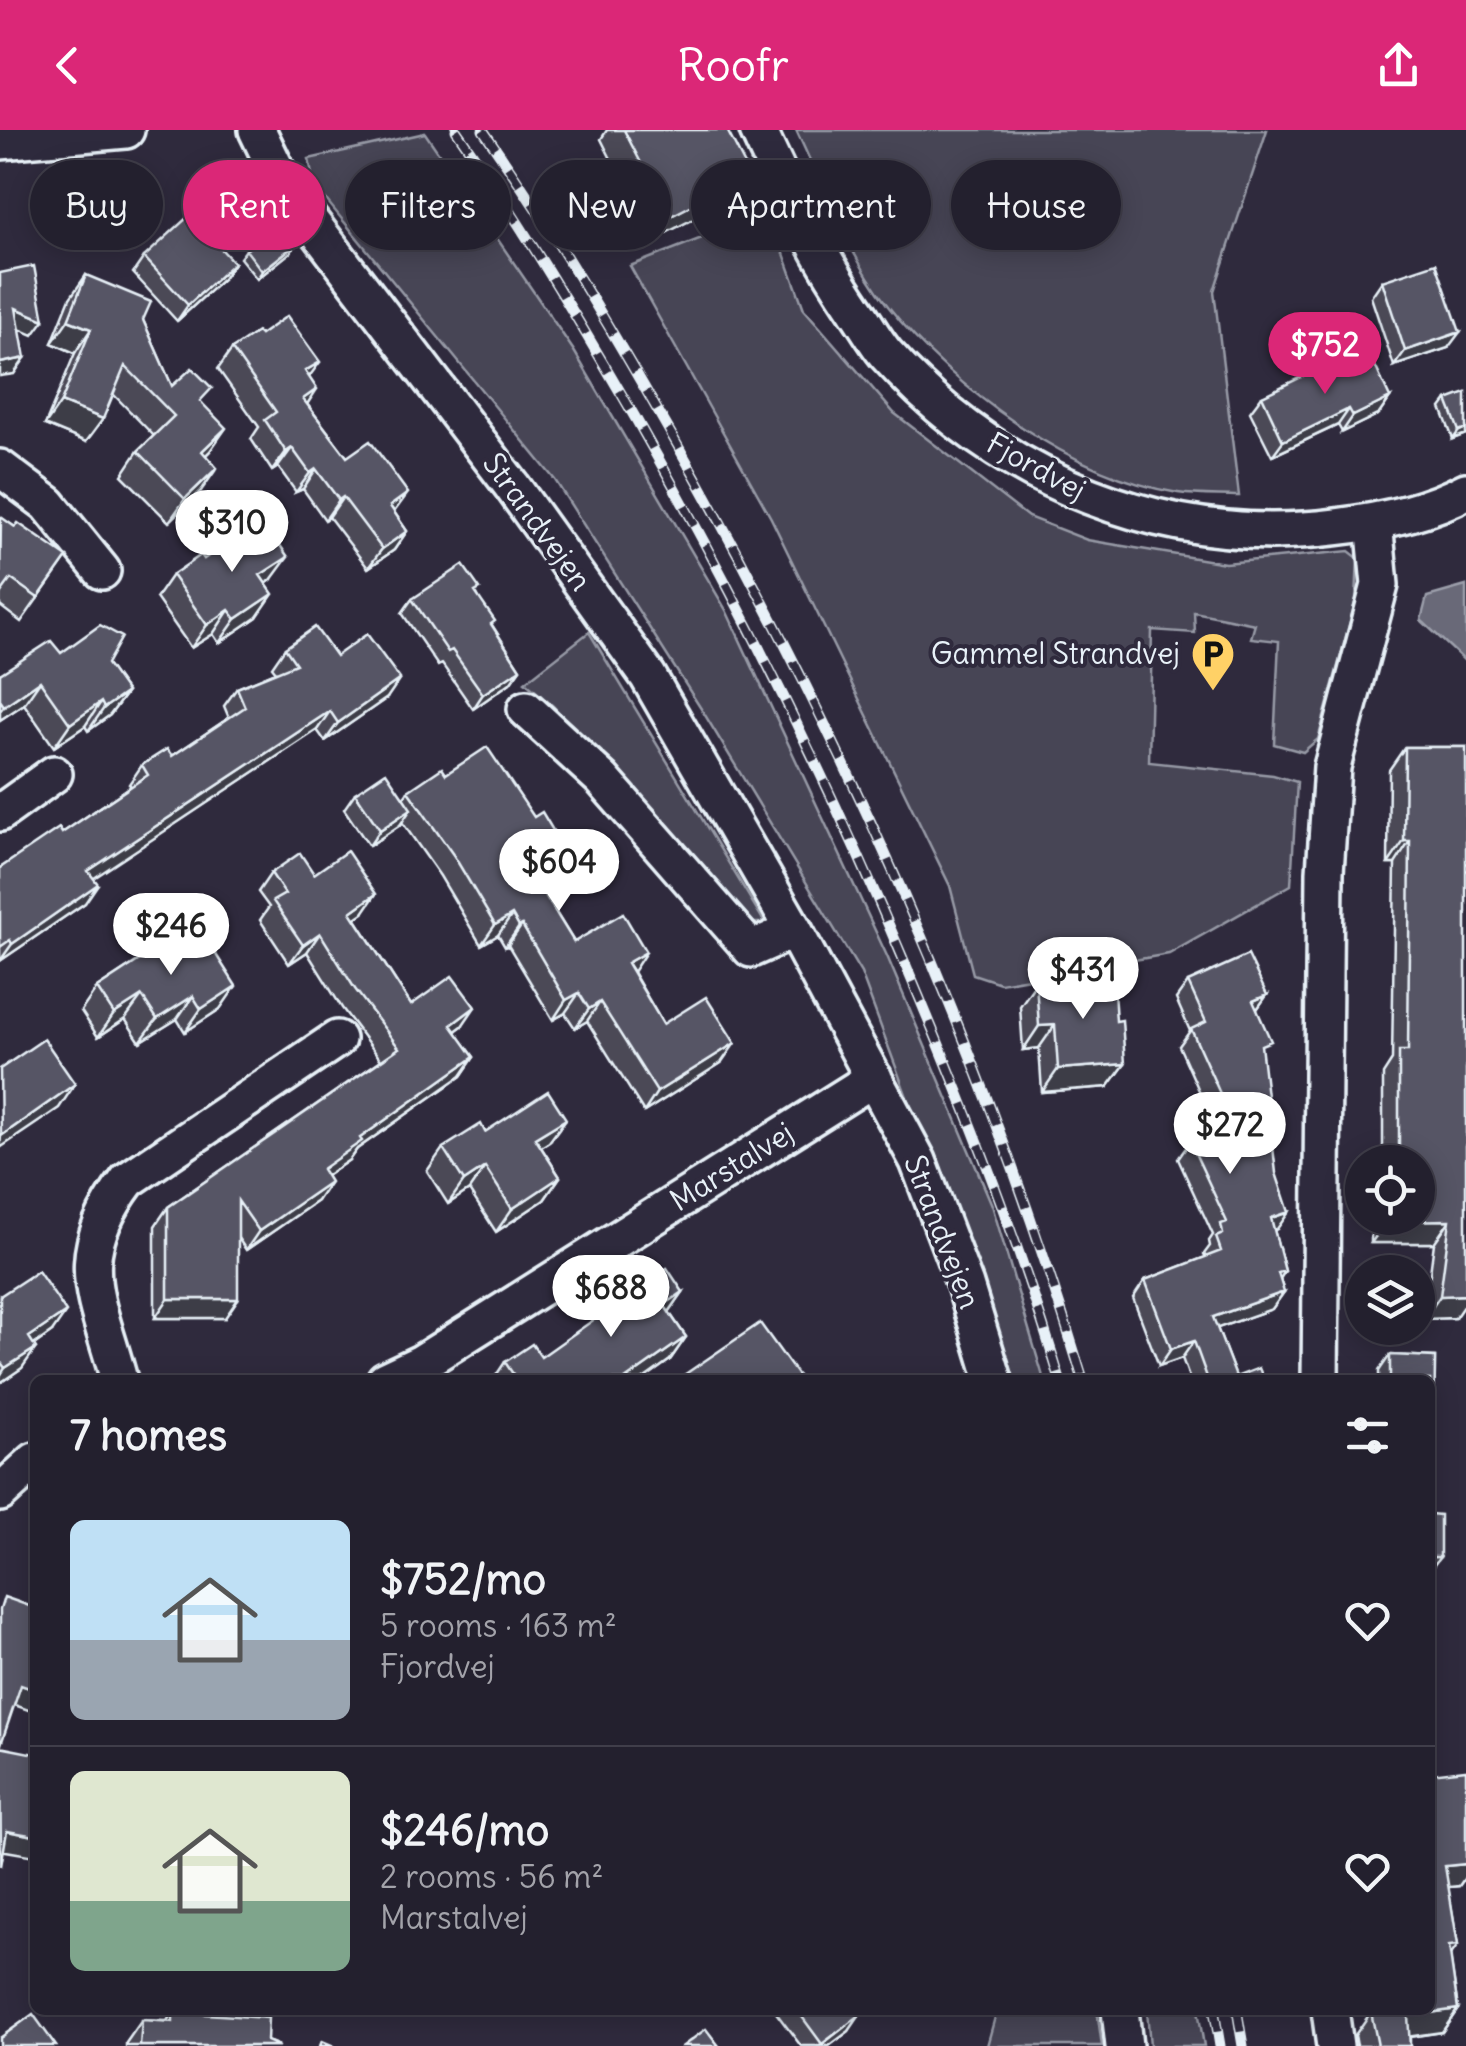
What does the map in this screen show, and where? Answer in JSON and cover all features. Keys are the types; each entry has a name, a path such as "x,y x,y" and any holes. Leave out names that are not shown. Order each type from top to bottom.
{"street":[{"path":"0,142 126,130"},
{"name":"Strandvejen","path":"257,130 284,188 512,486 648,676 794,930 918,1162 965,1285 992,1375"},
{"name":"Fjordvej","path":"758,130 830,271 885,352 945,409 999,452 1093,499 1156,518 1226,530 1298,532 1374,522 1466,491"},
{"path":"0,468 48,504 102,571"},
{"path":"1320,1375 1325,872 1332,767 1380,585 1374,522"},
{"path":"526,709 602,779 751,949 794,930"},
{"path":"0,813 54,774"},
{"path":"117,1375 90,1272 93,1242 108,1206 128,1180 336,1039"},
{"name":"Marstalvej","path":"396,1375 421,1363 874,1078"},
{"path":"0,1492 30,1465"},
{"path":"1121,2015 1124,2046"},
{"path":"1331,2015 1335,2046"}],"shaded area":[{"path":"796,130 1267,130 1214,291 1239,496 1178,493 1097,468 1057,448 980,397 946,368 888,306 853,250 931,250 931,160 810,160"},
{"path":"425,133 443,160 345,160 345,223 325,198 325,160 309,160"},
{"path":"691,242 691,250 783,250 804,309 894,413 1028,517 1087,540 1225,563 1349,551 1358,558 1356,599 1318,739 1303,752 1274,744 1279,641 1251,638 1255,624 1194,612 1195,633 1152,630 1149,762 1273,775 1297,782 1291,885 1169,954 1000,983 973,974 950,886 771,518 630,266"},
{"path":"367,250 505,250 574,351 726,610 887,956 992,1205 1043,1375 1010,1375 861,973 705,715 555,480"},
{"path":"589,632 765,923 750,923 553,706 525,682"},
{"path":"996,2015 1098,2015 1102,2046 987,2046"},
{"path":"1147,2015 1199,2015 1204,2046 1150,2046"}],"water":[{"path":"1466,586 1466,662 1421,620 1427,597"}],"building":[{"path":"624,130 727,130 742,160 691,160 691,206 671,216 671,160 640,160"},
{"path":"183,221 183,250 222,250 234,263 188,305 144,257 152,250 163,250 163,240"},
{"path":"246,250 288,250 262,271"},
{"path":"1436,263 1460,332 1405,351 1382,281"},
{"path":"34,266 44,320 16,308 25,358 0,363 0,273"},
{"path":"86,275 151,302 143,320 172,386 192,368 212,388 200,401 226,428 202,451 217,468 185,499 138,451 174,416 125,366 103,419 61,402 91,329 68,320"},
{"path":"287,316 320,362 305,371 317,389 303,399 347,457 370,441 408,493 390,506 407,531 382,549 343,497 339,500 316,469 310,473 292,448 286,452 265,420 276,412 232,349"},
{"path":"1371,357 1390,398 1353,416 1349,409 1283,441 1262,396 1324,366 1329,377"},
{"path":"1466,393 1466,428 1459,431 1447,400"},
{"path":"1,517 15,527 18,523 67,557 38,598 11,579 0,594"},
{"path":"262,519 288,557 260,575 273,594 236,619 229,610 207,625 172,575 201,555 204,559"},
{"path":"463,565 480,589 475,592 495,621 491,624 520,669 483,694 412,599"},
{"path":"100,625 122,637 107,664 127,692 104,708 101,702 70,724 40,681 4,706 0,700 0,674 51,641 61,653"},
{"path":"315,627 336,656 367,634 400,679 338,723 330,711 88,871 98,884 12,944 10,940 0,947 0,868 59,828 62,833 148,775 142,765 167,749 172,756 245,707 237,688 296,664 285,648"},
{"path":"487,747 534,817 542,812 579,874 545,895 574,942 623,913 646,952 627,963 663,1024 706,997 735,1043 657,1092 600,1002 589,1009 579,993 566,1000 522,925 519,927 512,915 495,925 454,856 408,791 442,768 446,774"},
{"path":"1405,747 1466,747 1466,1295 1440,1296 1450,1220 1435,1220 1435,1145 1399,1145 1399,1051 1408,1051 1410,841 1404,841"},
{"path":"386,772 411,809 380,830 355,793"},
{"path":"347,851 376,894 351,912 411,1005 452,976 475,1007 451,1025 474,1057 360,1138 362,1141 322,1169 330,1182 259,1231 238,1201 238,1299 168,1299 168,1207 399,1048 320,933 303,945 273,901 285,894 271,873 300,853 314,874"},
{"path":"201,931 236,986 201,1009 193,996 157,1019 142,996 114,1014 97,988 167,942 173,949"},
{"path":"1248,955 1267,995 1253,1001 1271,1041 1261,1045 1276,1173 1289,1212 1271,1218 1285,1271 1278,1273 1284,1292 1213,1317 1235,1375 1206,1375 1194,1341 1171,1349 1145,1280 1221,1251 1216,1237 1223,1234 1221,1224 1227,1222 1190,1142 1228,1124 1223,1112 1227,1109 1191,1029 1206,1022 1188,982"},
{"path":"1113,977 1116,1021 1122,1020 1125,1064 1058,1069 1055,1025 1039,1026 1036,983"},
{"path":"44,1039 75,1084 1,1136 0,1069"},
{"path":"548,1091 566,1119 535,1138 560,1177 512,1209 485,1167 464,1181 443,1148 481,1124 485,1132"},
{"path":"667,1268 683,1292 664,1305 686,1337 632,1375 514,1375 505,1362 532,1344 541,1357"},
{"path":"38,1271 66,1312 29,1337 36,1348 5,1368 0,1361 0,1296"},
{"path":"760,1323 797,1375 684,1375"},
{"path":"1390,1355 1435,1357 1435,1375 1390,1375"},
{"path":"1259,1368 1262,1375 1241,1375"},
{"path":"1435,1514 1440,1515 1440,1557 1435,1557"},
{"path":"4,1597 30,1606 30,1688 21,1685 0,1747 0,1610"},
{"path":"0,1747 30,1753 30,1835 7,1831 1,1866"},
{"path":"1466,1770 1466,1864 1445,1866 1458,1945 1449,1946 1458,2009 1435,2012 1435,1773"},
{"path":"34,2015 56,2046 0,2046 0,2038"},
{"path":"173,2015 268,2018 267,2041 279,2046 140,2046 142,2020 173,2022"},
{"path":"801,2015 860,2015 822,2044"},
{"path":"1372,2015 1415,2015 1408,2016 1410,2046 1378,2046"},
{"path":"706,2029 719,2046 683,2046"}],"railway":[{"path":"456,130 526,236 636,419 709,552 811,754 968,1116 1058,1375"},
{"path":"483,130 580,279 670,432 793,660 849,776 903,894 1000,1135 1081,1375"},
{"path":"1215,2015 1220,2046"},
{"path":"1238,2015 1243,2046"}],"place":[{"name":"Gammel Strandvej","path":"1213,692"}]}
